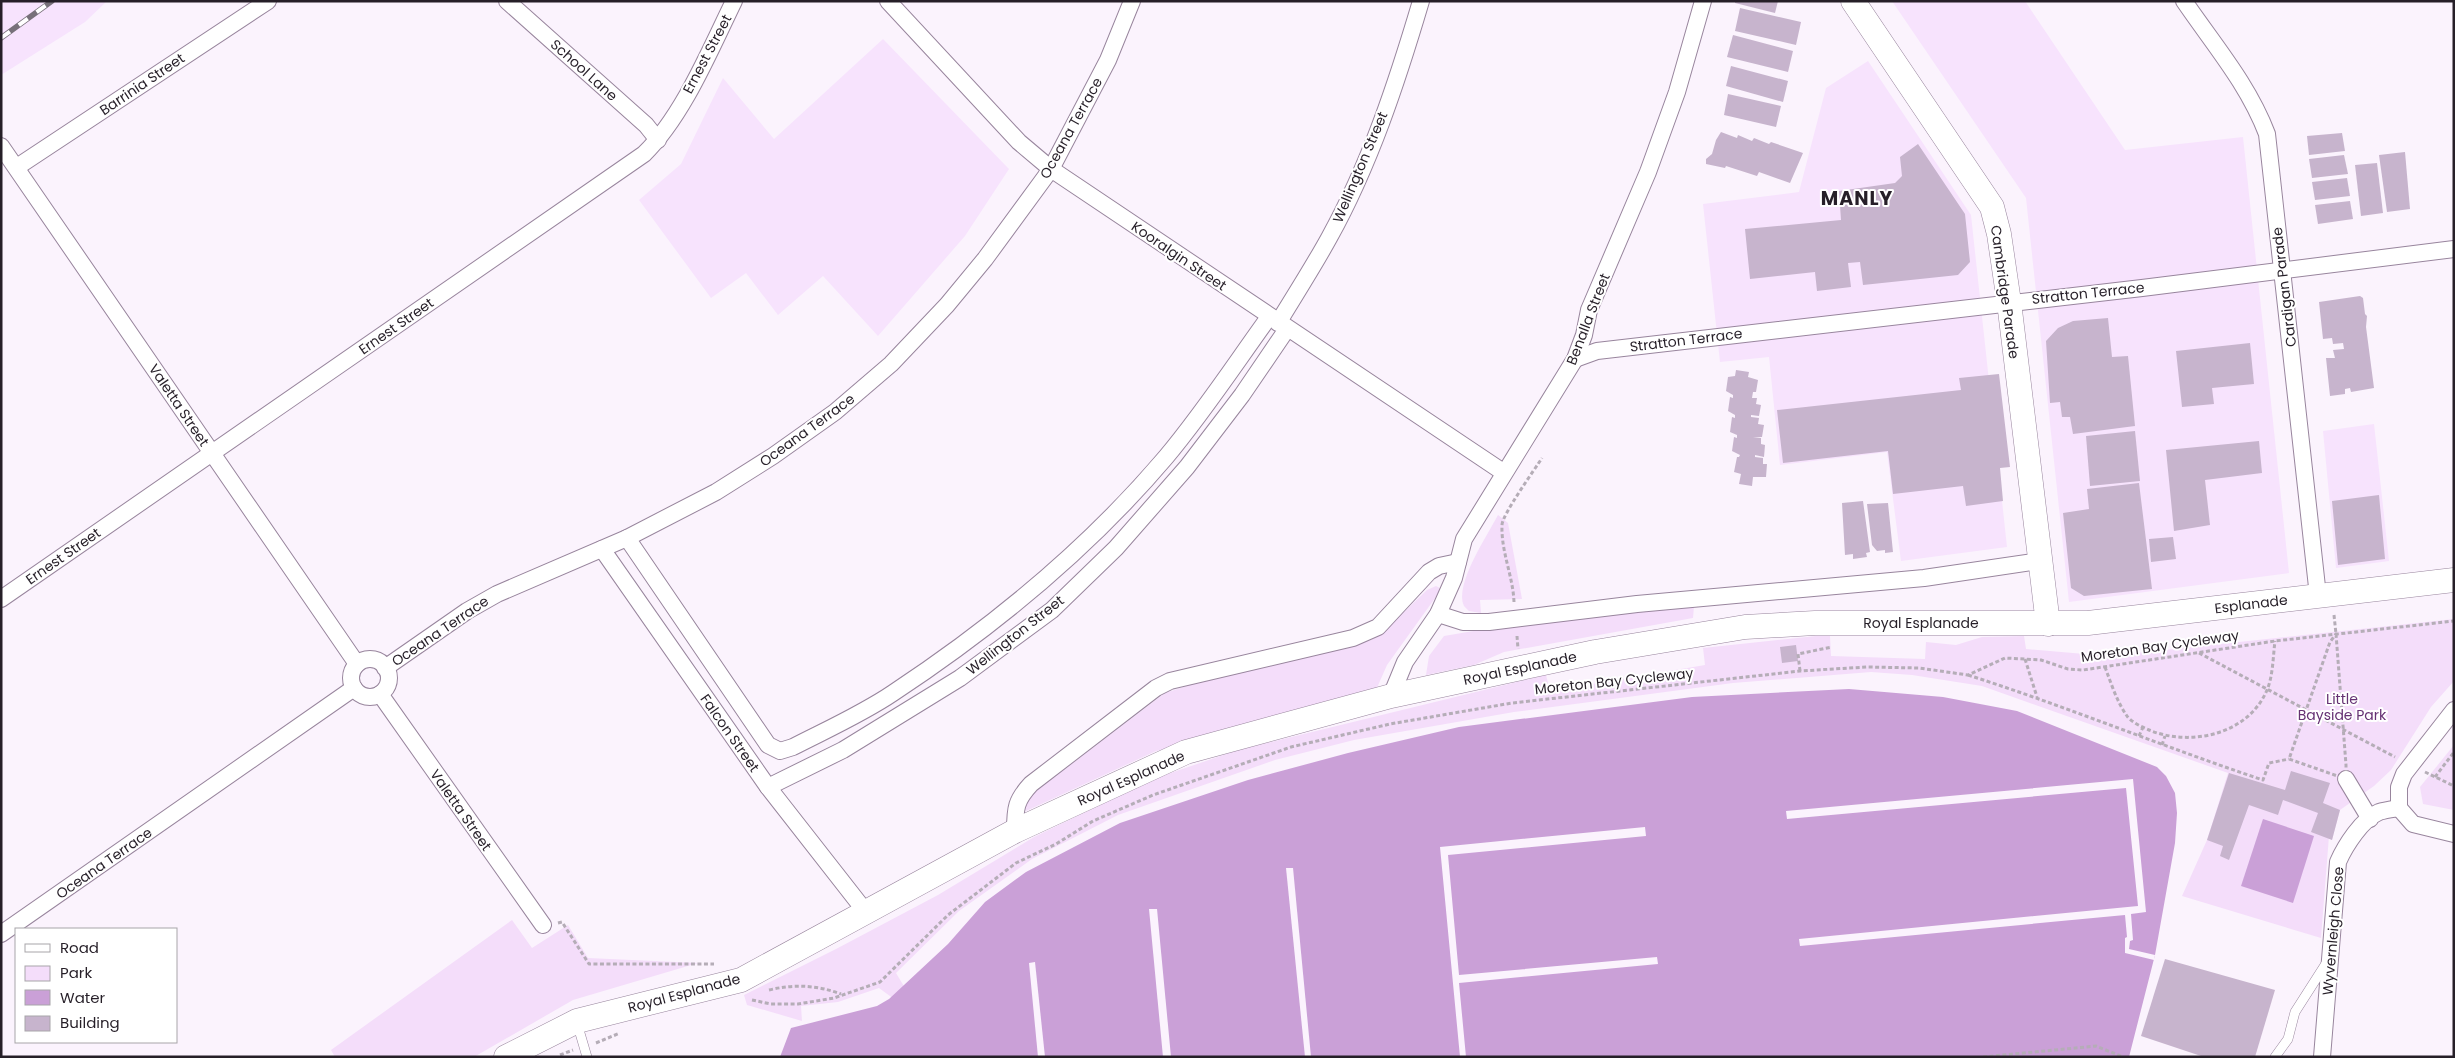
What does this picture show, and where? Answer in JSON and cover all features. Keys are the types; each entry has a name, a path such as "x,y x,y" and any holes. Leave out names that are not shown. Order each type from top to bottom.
{"street":[{"name":"Barrinia Street","path":"17,167 268,1"},
{"name":"School Lane","path":"506,1 646,125 658,140"},
{"name":"Ernest Street","path":"1,599 644,154 658,140 706,60 734,1"},
{"name":"Kooralgin Street","path":"888,1 1019,142 1051,170 1503,472"},
{"name":"Oceana Terrace","path":"385,668 467,611 497,594 627,538 716,492 773,456 835,412 891,364 947,305 985,260 1051,170 1108,60 1132,1"},
{"name":"Wellington Street","path":"768,788 843,750 951,683 1052,610 1116,548 1187,467 1242,395 1278,323 1330,238 1360,172 1398,78 1421,1"},
{"name":"Benalla Street","path":"1391,696 1405,662 1438,614 1454,578 1464,539 1503,472 1575,359 1584,335 1589,310 1648,172 1677,92 1703,1"},
{"name":"Cambridge Parade","path":"1853,1 1992,208 1999,234 2009,302 2048,624"},
{"name":"Cardigan Parade","path":"2189,2 2238,75 2257,108 2267,134 2318,596"},
{"name":"Valetta Street","path":"1,146 358,664"},
{"name":"Stratton Terrace","path":"1575,359 1597,350 2142,288 2454,248"},
{"name":"Wellington Street","path":"780,751 794,747 891,694 958,647 1050,575 1109,519 1166,456 1278,323"},
{"name":"Falcon Street","path":"627,538 768,745 780,751"},
{"name":"Falcon Street","path":"602,549 768,788 865,911"},
{"path":"1438,614 1462,622 1489,622 1636,604 1924,578 2039,561"},
{"path":"1015,831 1015,813 1020,796 1032,784 1156,688 1170,681 1353,638 1378,627 1429,572 1438,566 1458,562"},
{"name":"Esplanade","path":"2048,624 2088,623 2454,580"},
{"name":"Royal Esplanade","path":"506,1057 576,1021 741,980 1015,831 1186,752 1391,696 1520,667 1745,627 1815,623 2048,624"},
{"path":"372,660 385,668 388,682 380,694 366,697 354,688 351,676 358,664 372,660"},
{"name":"Oceana Terrace","path":"1,934 354,688"},
{"name":"Valetta Street","path":"380,694 543,925"},
{"path":"2454,710 2404,774 2399,788 2399,808 2413,824 2454,834"},
{"path":"2346,780 2370,818"},
{"name":"Wyvernleigh Close","path":"2322,1057 2338,862 2347,843 2370,818 2378,812 2399,808"}],"lane":[{"path":"2275,1057 2288,1039 2295,1012 2330,958"},
{"path":"576,1021 587,1057"}],"path":[{"path":"1520,667 1513,583 1505,559 1502,523 1542,458"},
{"name":"Moreton Bay Cycleway","path":"758,995 752,1000 780,1004 834,998 880,982 948,915 1016,863 1056,844 1093,820 1225,768 1291,747 1345,734 1512,703 1800,671 1867,667 1919,668 1968,675 2005,658 2041,660 2068,669 2083,670 2275,641 2454,621"},
{"path":"2289,759 2330,642 2336,634"},
{"path":"1968,675 2038,697 2162,745 2263,780 2269,763 2289,759 2346,780 2336,634"},
{"path":"2105,667 2127,717 2142,727 2165,736 2194,738 2221,732 2240,722 2256,708 2267,690 2275,641"},
{"path":"1800,671 1798,654 1832,648"},
{"path":"2198,653 2395,757"},
{"path":"2025,659 2038,697"},
{"path":"2139,736 2142,727"},
{"path":"2162,745 2165,736"},
{"path":"2435,777 2454,752"},
{"path":"2420,770 2454,786"},
{"path":"543,925 562,922 589,964 698,965 722,963"},
{"path":"764,991 788,985 828,989 842,994"},
{"path":"1983,1057 2096,1046 2123,1057"}],"shaded area":[{"path":"1,1 107,1 85,22 1,75"},
{"path":"1892,1 2025,1 2125,150 2243,137 2289,573 2069,602 2026,198"},
{"path":"883,39 1009,169 965,236 878,336 823,276 778,315 746,273 711,298 639,200 681,164 723,78 774,139"},
{"path":"1868,61 1971,215 2007,547 1901,561 1887,452 1780,465 1769,357 1720,362 1703,204 1799,192 1826,88"},
{"path":"2374,424 2389,561 2336,568 2323,431"}],"green space":[{"path":"1498,515 1508,523 1522,599 1480,600 1481,613 1469,611 1464,606 1462,597 1467,574"},
{"path":"1436,586 1440,588 1438,594 1387,665 1376,690 1253,727 1156,751 1026,811 1024,806 1027,798 1165,693 1212,678 1371,640 1380,635 1427,590"},
{"path":"1694,606 1693,618 1504,652 1474,665 1426,675 1429,656 1444,636 1550,618"},
{"name":"Little Bayside Park","path":"2454,619 2454,681 2431,707 2391,770 2374,786 2340,810 2332,840 2329,836 2321,938 2182,896 2207,840 2228,773 1982,686 1912,675 1871,672 1733,683 1514,712 1354,740 1275,760 1118,815 1032,859 959,911 896,973 905,988 894,999 879,988 838,1002 801,1006 802,1021 747,1005 744,995 938,895 1034,837 1156,778 1238,750 1546,675 1550,691 1705,665 1703,648 1816,636 1830,636 1831,656 1925,659 1926,642 1956,645 1982,637 2024,636 2026,649 2108,656"},
{"path":"2454,745 2454,810 2423,804 2420,787"},
{"path":"512,920 532,948 568,925 588,958 698,963 573,1000 474,1057 335,1057 331,1050"}],"water":[{"path":"1849,689 1943,697 2017,711 2157,767 2166,776 2175,793 2177,813 2175,843 2155,955 2129,1057 780,1057 791,1028 877,1006 889,999 948,944 985,902 1026,872 1120,823 1248,780 1348,753 1459,727 1692,697"},
{"path":"2263,819 2314,836 2293,903 2241,886"}],"pier":[{"path":"2133,779 2146,912 2131,914 2133,940 2130,941 2129,949 2155,955 2154,960 2125,953 2125,938 2127,937 2125,915 1800,946 1799,939 2138,906 2126,788 1787,819 1786,811"},
{"path":"1645,827 1646,836 1448,855 1459,975 1657,957 1658,964 1459,983 1466,1057 1460,1057 1440,847"},
{"path":"1286,868 1293,868 1311,1057 1305,1057"},
{"path":"1149,909 1157,909 1171,1057 1163,1057"},
{"path":"1035,962 1045,1057 1038,1057 1029,963"}],"building":[{"path":"1735,1 1778,1 1775,13 1735,3"},
{"path":"1740,8 1801,22 1796,45 1735,31"},
{"path":"1733,35 1793,51 1788,72 1727,57"},
{"path":"1731,66 1788,81 1783,102 1726,86"},
{"path":"1728,94 1781,106 1776,127 1724,115"},
{"path":"1721,132 1737,138 1738,135 1752,141 1754,138 1769,144 1771,142 1803,153 1790,183 1759,172 1757,176 1726,166 1725,168 1706,164 1706,159 1712,154 1716,140"},
{"path":"2342,133 2345,151 2309,155 2307,136"},
{"path":"1918,144 1965,214 1970,262 1958,275 1863,285 1860,262 1848,263 1851,287 1817,291 1815,272 1750,279 1745,229 1841,220 1839,191 1895,183 1902,176 1900,157"},
{"path":"2405,152 2410,209 2387,212 2379,155"},
{"path":"2344,155 2348,174 2312,178 2309,159"},
{"path":"2377,163 2383,213 2361,216 2355,165"},
{"path":"2347,178 2350,196 2315,200 2312,182"},
{"path":"2350,201 2353,219 2318,224 2315,205"},
{"path":"2360,296 2363,298 2365,314 2367,316 2366,327 2374,388 2351,392 2350,388 2345,389 2345,394 2330,396 2326,358 2335,358 2333,350 2344,349 2343,343 2333,344 2332,338 2323,339 2319,302"},
{"path":"2108,318 2112,357 2128,356 2135,426 2073,434 2070,417 2062,417 2060,402 2050,403 2046,341 2058,328 2073,321"},
{"path":"2250,343 2254,384 2212,388 2214,404 2182,407 2176,351"},
{"path":"1736,370 1749,372 1748,377 1758,380 1756,392 1753,392 1752,398 1757,398 1756,404 1761,405 1759,416 1751,415 1751,417 1759,418 1758,424 1764,425 1762,437 1753,437 1761,438 1761,444 1765,445 1764,457 1755,455 1755,457 1763,458 1763,464 1767,464 1766,477 1753,477 1752,486 1739,484 1741,474 1734,472 1737,457 1740,455 1732,451 1734,437 1737,438 1737,435 1730,432 1732,417 1735,418 1735,415 1728,411 1730,397 1733,398 1733,395 1726,391 1728,377 1735,376"},
{"path":"1999,374 2010,467 2000,468 2003,501 1966,506 1963,486 1893,494 1888,451 1783,463 1777,410 1961,390 1959,378"},
{"path":"2135,431 2140,481 2090,486 2086,436"},
{"path":"2259,441 2262,473 2205,480 2210,525 2174,531 2166,450"},
{"path":"2139,483 2152,589 2084,596 2071,588 2063,513 2089,509 2087,489"},
{"path":"2379,495 2385,559 2338,565 2332,501"},
{"path":"1863,501 1870,552 1866,553 1867,557 1853,559 1853,554 1845,555 1842,503"},
{"path":"1888,503 1893,552 1885,553 1885,550 1877,551 1872,545 1867,504"},
{"path":"2173,537 2176,559 2151,562 2149,539"},
{"path":"1796,645 1798,661 1782,663 1780,647"},
{"path":"2291,771 2330,783 2323,803 2340,810 2332,840 2311,832 2318,813 2283,800 2278,815 2249,805 2229,860 2220,856 2223,846 2207,840 2229,773 2285,790"},
{"path":"2165,959 2275,990 2255,1057 2204,1057 2141,1036"}],"railway":[{"path":"1,38 52,1"}],"district":[{"name":"MANLY","path":"1857,198"}]}
